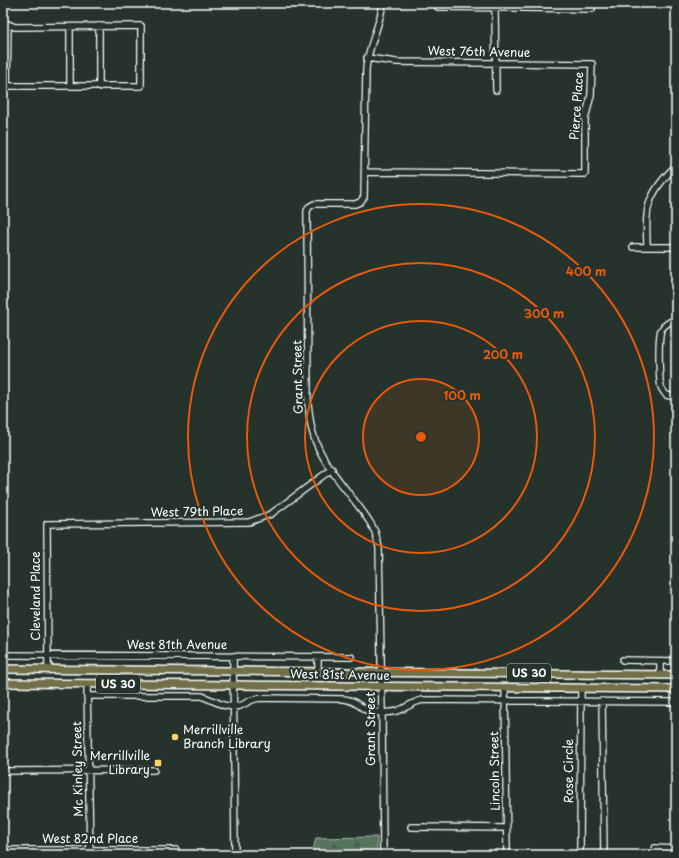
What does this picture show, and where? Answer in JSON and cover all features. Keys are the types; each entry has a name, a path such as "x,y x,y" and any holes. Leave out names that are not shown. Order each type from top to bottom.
{"main road":[{"name":"West 81st Avenue","path":"3,669 676,675"},
{"name":"West 81st Avenue","path":"3,683 676,689"}],"street":[{"name":"Grant Street","path":"383,3 380,18 367,58 364,195 360,202 353,204 314,204 309,207 307,211 308,404 311,426 318,447 368,519 375,532 380,558 383,855"},
{"path":"438,5 495,8 591,6"},
{"path":"495,8 496,90"},
{"path":"5,23 15,27 70,26 142,26 141,86 5,86 5,23"},
{"path":"70,26 70,86"},
{"path":"99,26 99,87"},
{"name":"West 76th Avenue","path":"367,58 396,62 592,64"},
{"name":"Pierce Place","path":"365,172 585,174 585,119 591,95 592,64"},
{"path":"647,247 647,214 651,199 666,176 676,166"},
{"path":"633,247 676,247"},
{"path":"676,319 667,323 661,330 660,347 661,387 666,395 676,397"},
{"name":"West 79th Place","path":"47,524 249,522 271,514 332,469"},
{"name":"Cleveland Place","path":"47,524 48,669"},
{"name":"West 81th Avenue","path":"3,655 351,658"},
{"path":"233,656 235,855"},
{"path":"318,657 318,671"},
{"path":"623,660 676,661"},
{"path":"660,661 660,675"},
{"name":"Mc Kinley Street","path":"87,684 90,852"},
{"name":"Lincoln Street","path":"506,687 507,855"},
{"name":"Rose Circle","path":"580,855 581,688"},
{"path":"88,696 202,696 223,705 233,707"},
{"name":"West 81st Avenue","path":"233,707 240,706 259,698 344,699 353,701 369,711 382,712 396,711 421,700 676,702"},
{"path":"602,701 604,855"},
{"path":"3,771 154,770"},
{"path":"411,828 507,828"},
{"path":"655,855 655,848 676,849"},
{"name":"West 82nd Place","path":"3,850 90,852 176,850"}],"green space":[{"path":"377,837 377,855 312,855 316,838"}],"place":[{"name":"Merrillville Branch Library","path":"175,737"},
{"name":"Merrillville Library","path":"158,763"}]}
